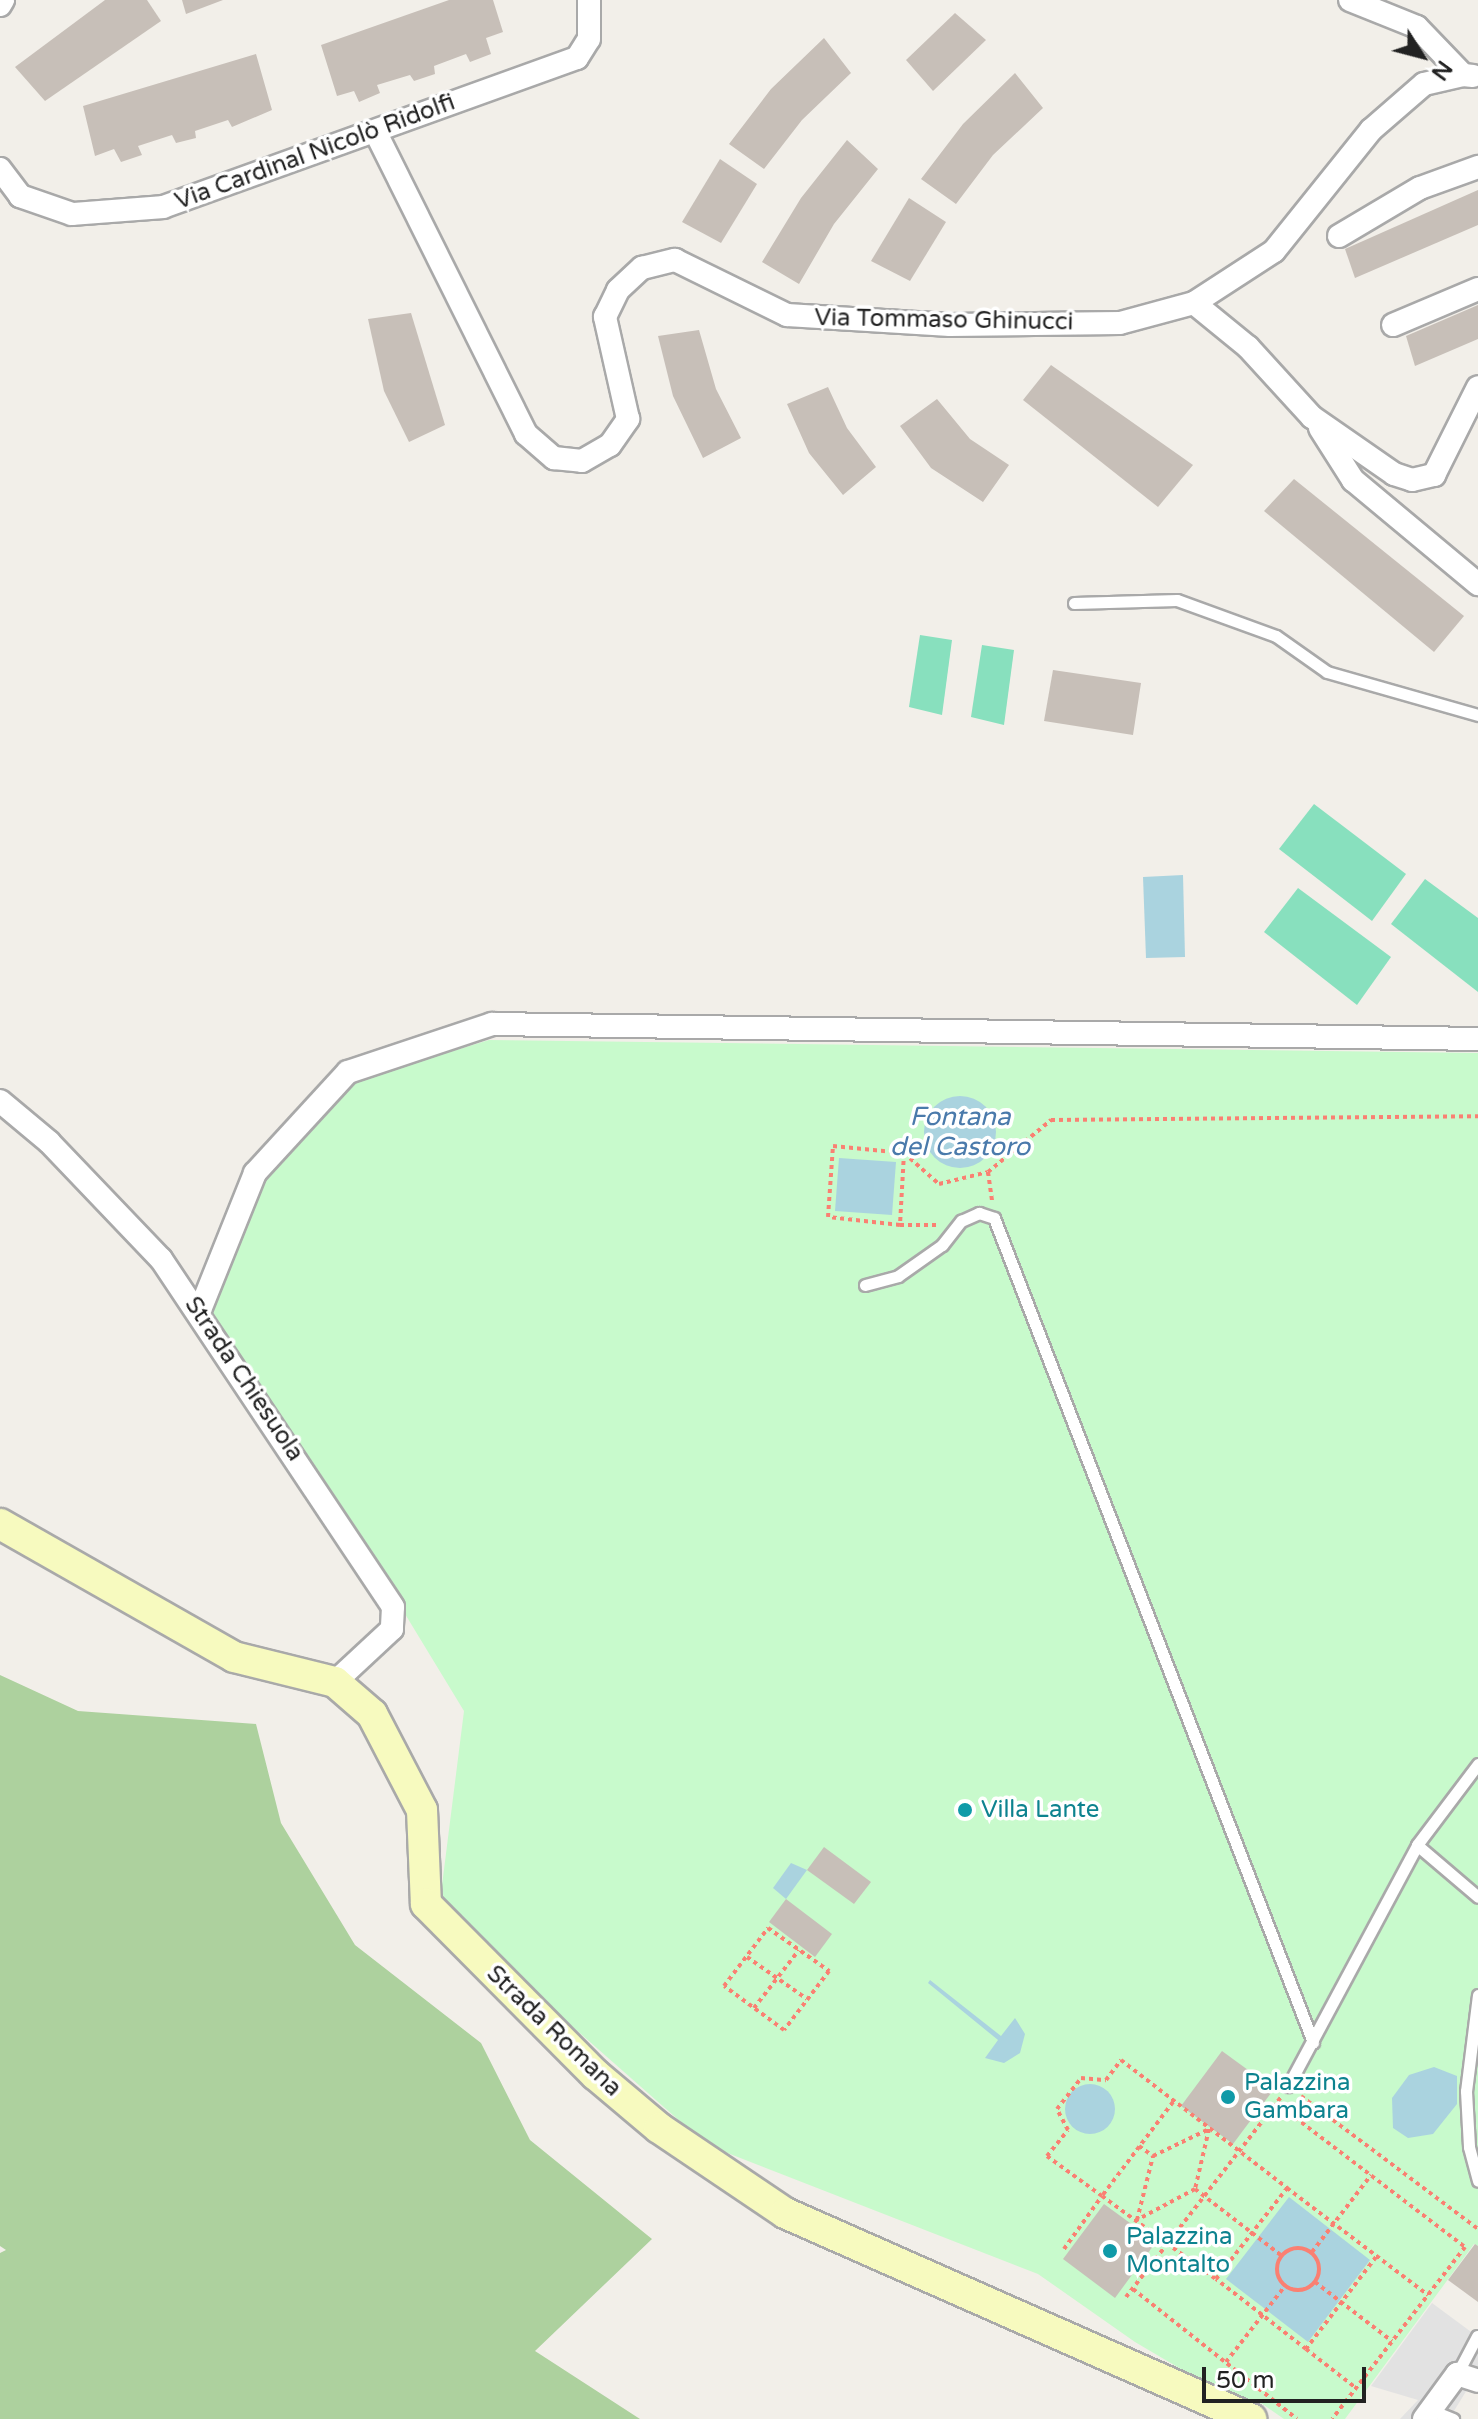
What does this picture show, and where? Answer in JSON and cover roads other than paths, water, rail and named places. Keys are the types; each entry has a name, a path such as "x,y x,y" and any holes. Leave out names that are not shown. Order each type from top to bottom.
{"street":[{"name":"Via Cardinal Nicolò Ridolfi","path":"0,169 20,196 72,214 163,207 376,133 577,58 589,39 589,0"},
{"path":"1350,0 1417,27 1470,76"},
{"name":"Via Tommaso Ghinucci","path":"376,133 526,434 554,458 582,461 610,445 628,419 605,317 618,290 642,268 675,260 787,315 950,325 1120,323 1194,303 1274,251 1371,130 1424,84 1470,76"},
{"path":"1339,236 1420,188 1478,167"},
{"path":"1393,325 1478,289"},
{"path":"1194,303 1248,347 1312,417 1353,480 1478,584"},
{"path":"1312,417 1394,474 1412,480 1434,475 1478,387"},
{"path":"200,1310 255,1173 348,1072 492,1024 1478,1039"},
{"name":"Strada Chiesuola","path":"0,1101 49,1142 161,1259 200,1310 393,1607 392,1629 335,1682"},
{"name":"Strada Romana","path":"0,1524 234,1657 335,1682 372,1714 422,1810 426,1904 596,2075 659,2128 785,2213 1251,2419"},
{"path":"1428,2414 1470,2378"}],"lane":[{"path":"1074,603 1177,600 1276,636 1327,672 1478,715"},
{"path":"865,1285 898,1276 942,1245 961,1221 979,1213 994,1218 1313,2042"},
{"path":"1288,2086 1417,1845 1478,1764"},
{"path":"1417,1845 1478,1897"},
{"path":"1478,1995 1466,2091 1469,2147 1478,2181"},
{"path":"1470,2378 1477,2336"},
{"path":"1428,2414 1453,2419"}],"water":[{"path":"1183,875 1185,957 1146,958 1143,877"},
{"name":"Fontana del Castoro","path":"967,1096 986,1106 994,1118 994,1146 986,1158 974,1166 953,1168 934,1158 926,1146 924,1125 934,1106 946,1098"},
{"path":"839,1158 896,1162 892,1215 835,1211"},
{"path":"791,1863 807,1870 786,1899 773,1888"},
{"path":"930,1980 1001,2036 1015,2018 1025,2034 1020,2053 1004,2063 985,2058 998,2040 928,1983"},
{"path":"1434,2067 1457,2076 1457,2104 1433,2134 1408,2138 1393,2128 1392,2098 1409,2075"},
{"path":"1090,2084 1107,2092 1115,2109 1107,2126 1090,2134 1073,2126 1065,2109 1073,2092"},
{"path":"1289,2197 1370,2260 1308,2342 1226,2279"}],"place":[{"name":"Villa Lante","path":"965,1810"},
{"name":"Palazzina Gambara","path":"1228,2097"},
{"name":"Palazzina Montalto","path":"1110,2251"}]}
